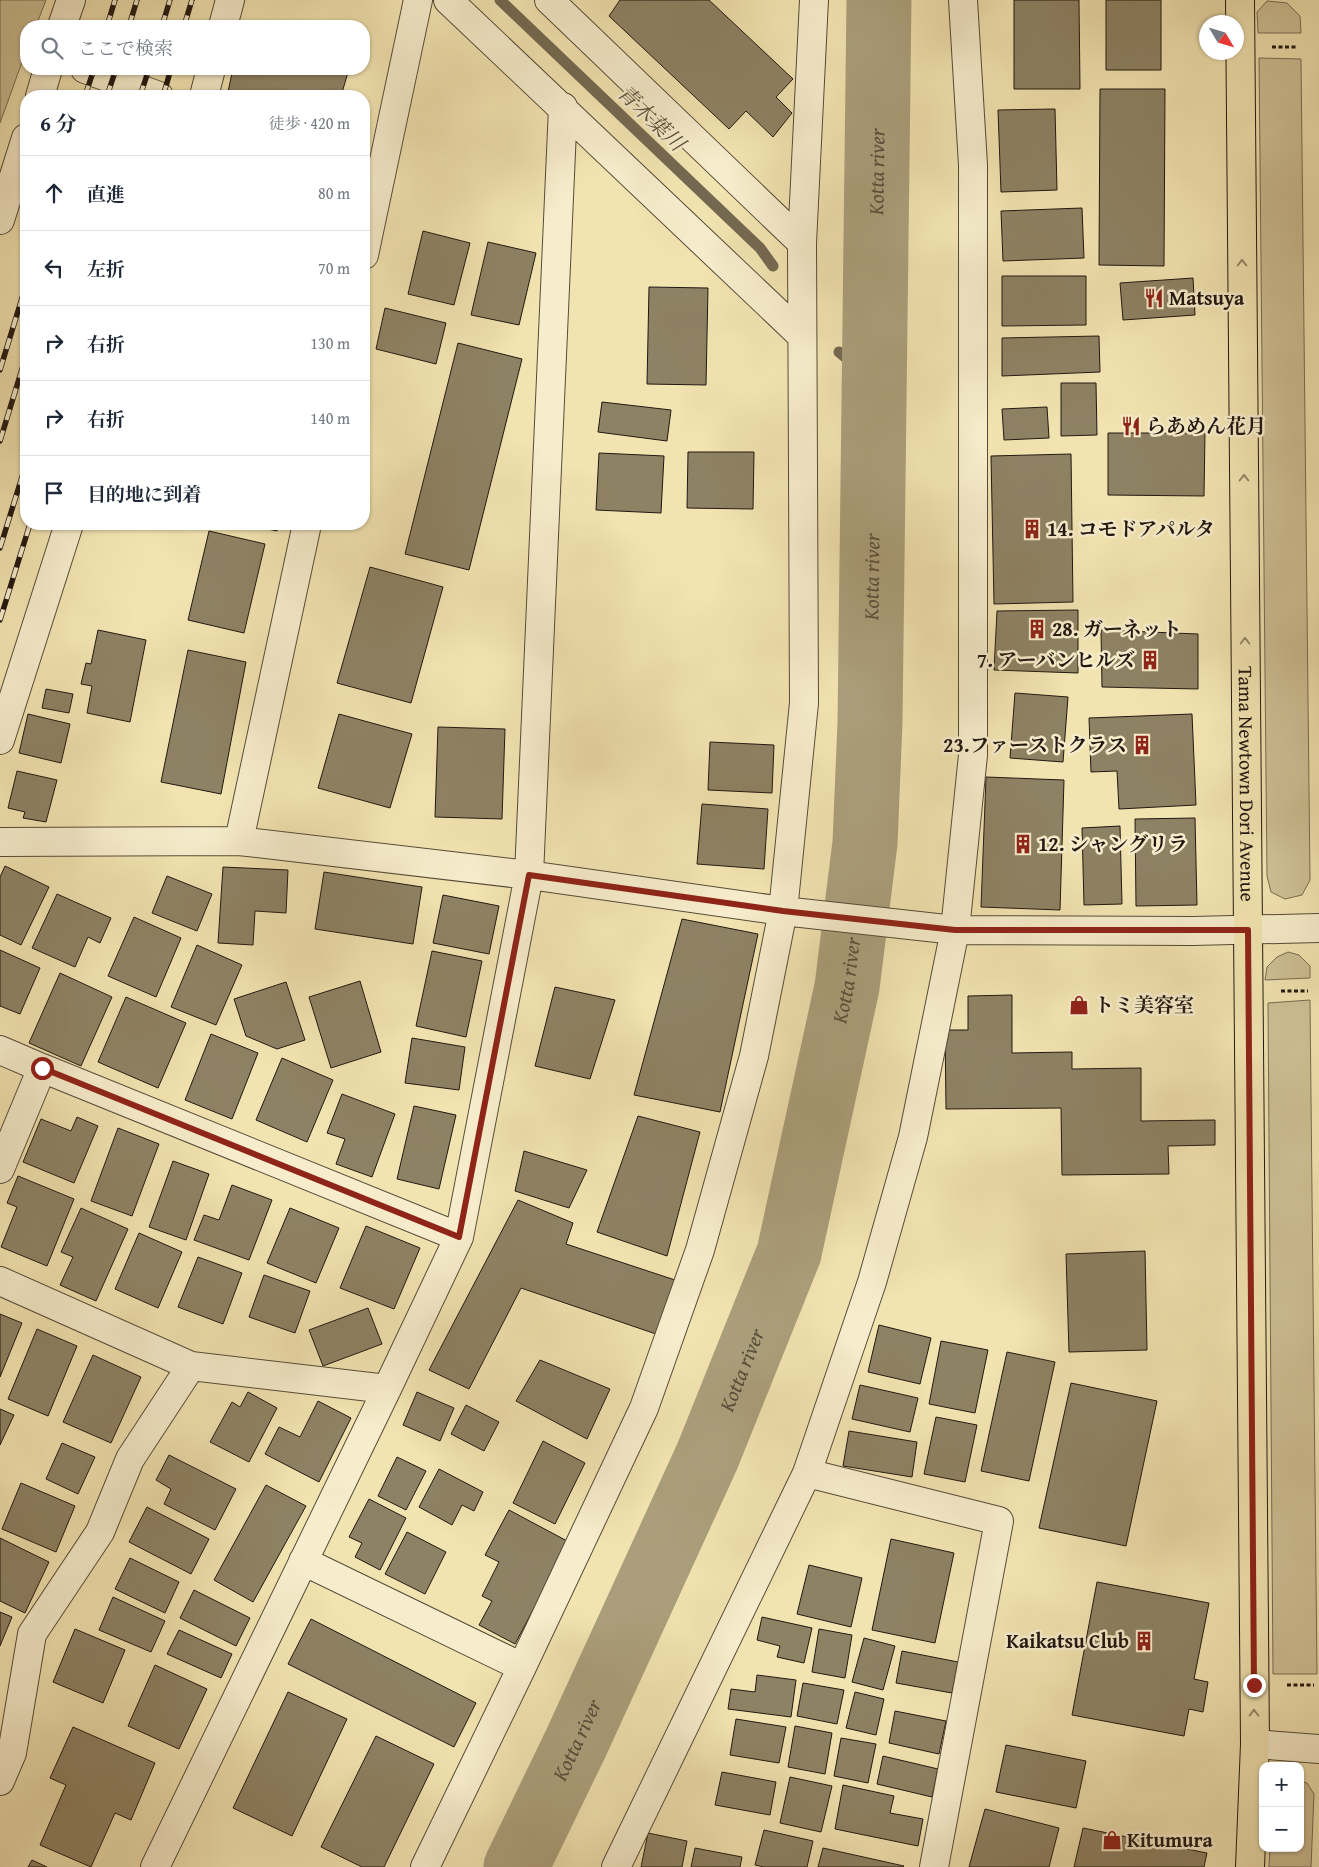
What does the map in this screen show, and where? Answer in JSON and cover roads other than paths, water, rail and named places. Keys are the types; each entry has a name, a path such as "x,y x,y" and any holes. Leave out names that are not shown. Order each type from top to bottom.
{"main road":[{"name":"Tama Newtown Dori Avenue","path":"1240,0 1255,1744 1250,1867"}],"street":[{"path":"64,20 71,0"},
{"path":"225,20 230,0"},
{"path":"370,227 418,0"},
{"path":"448,0 801,335"},
{"path":"549,0 802,244"},
{"path":"425,1867 522,1668 644,1408 700,1250 754,1056 783,911 804,703 802,244 814,0"},
{"path":"616,1867 806,1473 872,1282 913,1137 955,930 973,755 973,165 963,0"},
{"path":"42,90 46,75"},
{"path":"102,75 143,90"},
{"path":"206,90 209,75"},
{"path":"155,1867 459,1237 529,875 562,107"},
{"path":"0,220 20,157"},
{"path":"0,740 67,530"},
{"path":"239,841 306,530"},
{"path":"0,842 239,841 529,875 783,911 955,930 1248,930 1319,928"},
{"path":"0,1050 459,1237"},
{"path":"0,1169 42,1068"},
{"path":"0,1281 191,1366 387,1389"},
{"path":"0,1781 12,1753 32,1634 100,1532 130,1459 191,1366"},
{"path":"806,1473 999,1521 934,1867"},
{"path":"303,1562 522,1668"},
{"path":"1255,1744 1319,1749"}],"waterway":[{"name":"青木葉川","path":"500,0 760,248 773,266"},
{"name":"Kotta river","path":"516,1867 576,1743 707,1457 789,1253 847,987 865,843 870,723 879,0"},
{"name":"青木葉川","path":"839,352 874,381"}],"railway":[{"path":"109,20 115,0"},
{"path":"131,20 137,0"},
{"path":"164,20 170,0"},
{"path":"186,20 192,0"},
{"path":"87,90 92,75"},
{"path":"109,90 114,75"},
{"path":"142,90 147,75"},
{"path":"165,90 169,75"},
{"path":"0,370 20,305"},
{"path":"0,441 20,376"},
{"path":"0,548 20,483"},
{"path":"0,620 28,530"}],"place":[{"name":"Matsuya","path":"1154,298"},
{"name":"らあめん花月","path":"1131,426"},
{"name":"14. コモドアパルタ","path":"1032,529"},
{"name":"28. ガーネット","path":"1037,629"},
{"name":"7. アーバンヒルズ","path":"1150,660"},
{"name":"23.ファーストクラス","path":"1142,745"},
{"name":"12. シャングリラ","path":"1023,844"},
{"name":"トミ美容室","path":"1079,1005"},
{"name":"Kaikatsu Club","path":"1144,1641"},
{"name":"Kitumura","path":"1112,1840"}]}
